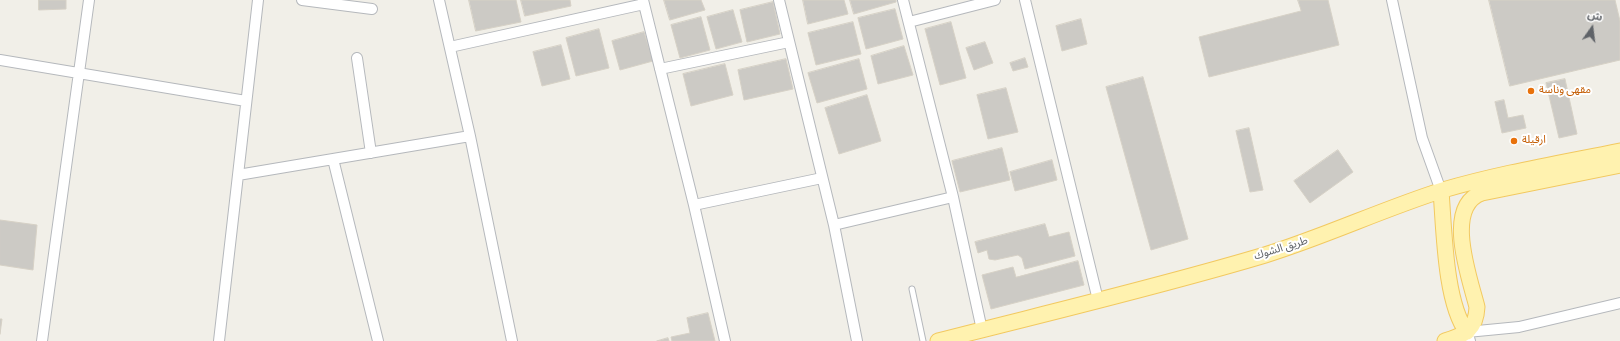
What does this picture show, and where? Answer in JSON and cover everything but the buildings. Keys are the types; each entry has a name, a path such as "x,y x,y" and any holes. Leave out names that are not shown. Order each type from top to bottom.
{"main road":[{"name":"طريق الشوك","path":"1468,337 1474,323 1477,307 1463,247 1462,220 1469,201 1476,195 1481,186 1620,151"},
{"name":"طريق الشوك","path":"938,341 1222,267 1302,243 1441,191 1620,165"},
{"path":"1441,191 1451,287 1457,316 1468,337 1445,341"}],"street":[{"path":"42,341 89,0"},
{"path":"219,341 258,0"},
{"path":"302,0 372,9"},
{"path":"439,0 470,136 512,341"},
{"path":"779,0 834,225 857,341"},
{"path":"903,0 953,196 982,330"},
{"path":"909,22 995,0"},
{"path":"1025,0 1098,300"},
{"path":"1392,0 1422,138 1441,191"},
{"path":"450,46 644,2 694,205 725,341"},
{"path":"660,69 789,42"},
{"path":"357,58 371,153"},
{"path":"0,60 246,101"},
{"path":"238,175 470,136"},
{"path":"333,159 378,341"},
{"path":"694,205 822,178"},
{"path":"834,225 953,196"},
{"path":"1468,337 1519,327 1620,303"}],"lane":[{"path":"912,289 923,341"}],"place":[{"name":"مقهى وناسة","path":"1531,91"},
{"name":"ارقيلة","path":"1514,141"}]}
